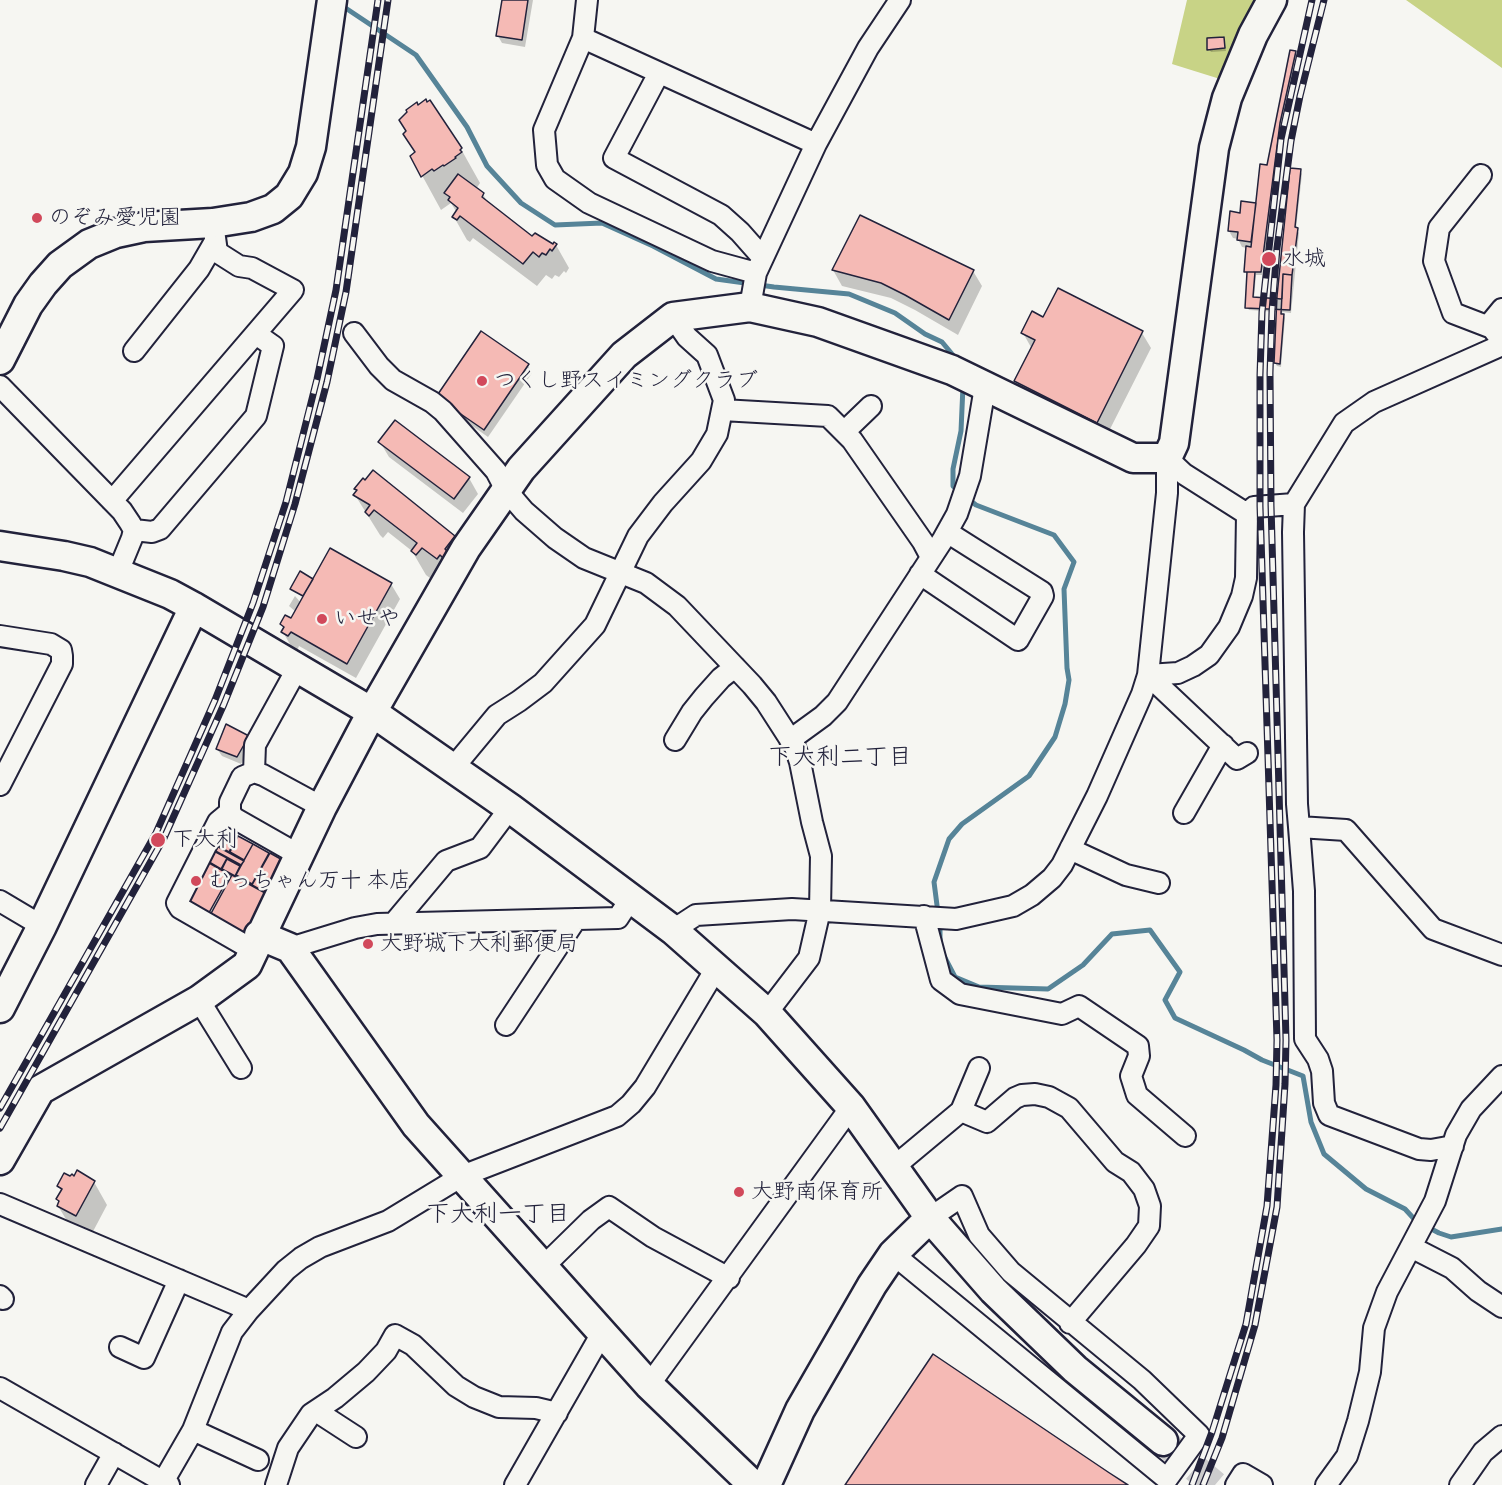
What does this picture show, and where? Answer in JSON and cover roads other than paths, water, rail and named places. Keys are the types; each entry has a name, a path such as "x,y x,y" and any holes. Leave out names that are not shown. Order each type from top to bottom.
{"street":[{"path":"587,0 583,38 544,130 547,165 555,179 589,203 712,261 759,265"},
{"path":"750,307 759,265 816,144 868,48 900,0"},
{"path":"673,930 696,915 792,909 956,919 1013,906 1032,895 1052,878 1062,865 1098,796 1148,675 1167,493 1167,458 1174,443 1214,148 1227,98 1253,35 1272,0"},
{"path":"0,360 28,305 43,284 60,265 89,244 116,232 144,228 214,233 273,209 289,196 303,173 311,147 331,6"},
{"path":"583,38 816,144"},
{"path":"659,73 614,158 721,215 740,232 759,265"},
{"path":"1453,1146 1431,1150 1419,1149 1329,1114 1324,1103 1322,1071 1318,1059 1305,1039 1304,891 1297,804 1294,504 1344,423 1374,402 1502,343 1492,328 1453,313 1434,261 1438,228 1481,175"},
{"path":"112,501 293,290 252,268 239,266 216,252 214,233"},
{"path":"134,351 199,269 214,233"},
{"path":"0,1160 40,1090 199,1000 247,964 322,807 372,712 466,548 521,469 624,355 673,317 750,307 818,322 952,370 1133,458 1167,458 1184,474 1247,514"},
{"path":"1488,327 1502,309"},
{"path":"453,768 497,715 543,683 595,625 638,536 663,503 701,461 717,434 724,400 707,355 687,337 673,317"},
{"path":"354,333 393,381 432,402 442,411 496,471 506,490 524,511 555,538 584,558 646,583 676,606 766,702 790,740 800,762 821,856 820,910 808,958 767,1013"},
{"path":"134,530 152,532 160,529 256,416 273,346 256,334"},
{"path":"0,386 122,511 134,530 118,572"},
{"path":"790,740 823,716 837,702 957,514 967,487 982,386"},
{"path":"844,432 871,406"},
{"path":"723,410 828,416 852,440 931,557"},
{"path":"1148,675 1178,673 1209,655 1229,627 1242,596 1246,578 1247,514 1254,507 1294,504"},
{"path":"920,574 1018,640 1043,596 1042,592 947,532"},
{"path":"0,546 90,562 170,594 194,607 372,712 510,808 673,930 767,1013 851,1107 930,1218 993,1290 1075,1369 1163,1441"},
{"path":"0,1008 42,926 194,607"},
{"path":"0,636 51,644 59,648 62,656 62,664 6,760 0,785"},
{"path":"254,772 255,745 298,667"},
{"path":"675,740 704,697 721,678 735,667"},
{"path":"1148,675 1237,759 1247,753"},
{"path":"1184,813 1223,745"},
{"path":"299,855 240,823 230,812 230,802 242,777 254,772 322,807"},
{"path":"393,923 446,861 480,849 510,808"},
{"path":"230,812 218,822 177,903 180,908 256,943 290,948 355,928 393,923 618,918 631,898"},
{"path":"1299,827 1346,830 1433,929 1502,955"},
{"path":"1070,849 1126,875 1159,883"},
{"path":"0,901 42,926"},
{"path":"924,916 941,980 960,994 1062,1014 1079,1006 1138,1046 1139,1056 1131,1076 1137,1095 1185,1136"},
{"path":"506,1025 576,919"},
{"path":"290,948 416,1125 649,1385 752,1485"},
{"path":"0,1388 166,1483 193,1430 232,1332 286,1270 320,1247 388,1221 462,1176 617,1116 645,1087 717,967"},
{"path":"199,1000 241,1068"},
{"path":"895,1166 961,1111 979,1068"},
{"path":"1326,1485 1347,1456 1370,1371 1374,1328 1387,1292 1435,1201 1456,1135 1471,1109 1502,1076"},
{"path":"961,1111 987,1122 1015,1098 1022,1095 1035,1094 1049,1097 1069,1108 1115,1162 1131,1172 1144,1189 1150,1206 1149,1226 1136,1245 1070,1323"},
{"path":"649,1385 729,1278 851,1107"},
{"path":"766,1485 805,1400 849,1322 893,1254 930,1218 962,1196 979,1235 1011,1272 1070,1323 1142,1380 1199,1435 1167,1479 893,1254"},
{"path":"0,1204 249,1310"},
{"path":"542,1268 591,1220 609,1207 653,1237 729,1278"},
{"path":"1411,1247 1452,1268 1478,1291 1502,1307"},
{"path":"120,1347 144,1358 179,1280"},
{"path":"515,1485 602,1333"},
{"path":"276,1485 292,1440 311,1414 366,1372 386,1351 395,1335 413,1345 456,1386 474,1397 499,1407 536,1408 557,1413"},
{"path":"316,1411 356,1437"},
{"path":"193,1430 258,1460"},
{"path":"1460,1485 1483,1452 1502,1436"},
{"path":"96,1485 114,1453"},
{"path":"1236,1485 1243,1474 1262,1485"}],"waterway":[{"path":"341,5 416,55 467,127 487,166 521,203 555,225 602,223 653,246 716,279 849,294 895,313 925,334 942,342 957,360"},
{"path":"960,492 953,486 953,469 961,431 963,386"},
{"path":"938,913 934,882 949,839 962,824 1029,776 1055,737 1065,704 1069,680 1064,589 1074,562 1054,535 976,505 967,498"},
{"path":"940,922 940,943"},
{"path":"943,954 955,977 979,987 1048,989 1083,965 1112,934 1150,930 1180,972 1165,1000 1175,1018 1262,1060 1303,1076 1311,1122 1324,1154 1366,1189 1405,1209 1416,1221 1439,1233 1451,1237 1502,1229"}],"tunnel":[{"path":"1163,1441 1215,1485"}],"railway":[{"path":"0,1108 156,833 215,700 253,603 286,502 317,379 336,290 378,0"},
{"path":"0,1128 164,838 224,704 263,607 295,504 327,382 346,292 388,0"},
{"path":"1192,1485 1212,1432 1246,1324 1267,1206 1277,1040 1260,506 1262,312 1281,139 1312,0"},
{"path":"1203,1485 1222,1438 1255,1325 1277,1207 1286,1040 1271,505 1272,311 1277,248 1291,141 1324,0"}],"place":[{"name":"のぞみ愛児園","path":"37,218"},
{"name":"水城","path":"1269,259"},
{"name":"つくし野スイミングクラブ","path":"482,381"},
{"name":"いせや","path":"322,619"},
{"name":"下大利","path":"158,840"},
{"name":"むっちゃん万十 本店","path":"196,881"},
{"name":"大野城下大利郵便局","path":"368,944"},
{"name":"大野南保育所","path":"739,1192"}],"district":[{"name":"下大利二丁目","path":"840,758"},
{"name":"下大利一丁目","path":"498,1215"}]}
